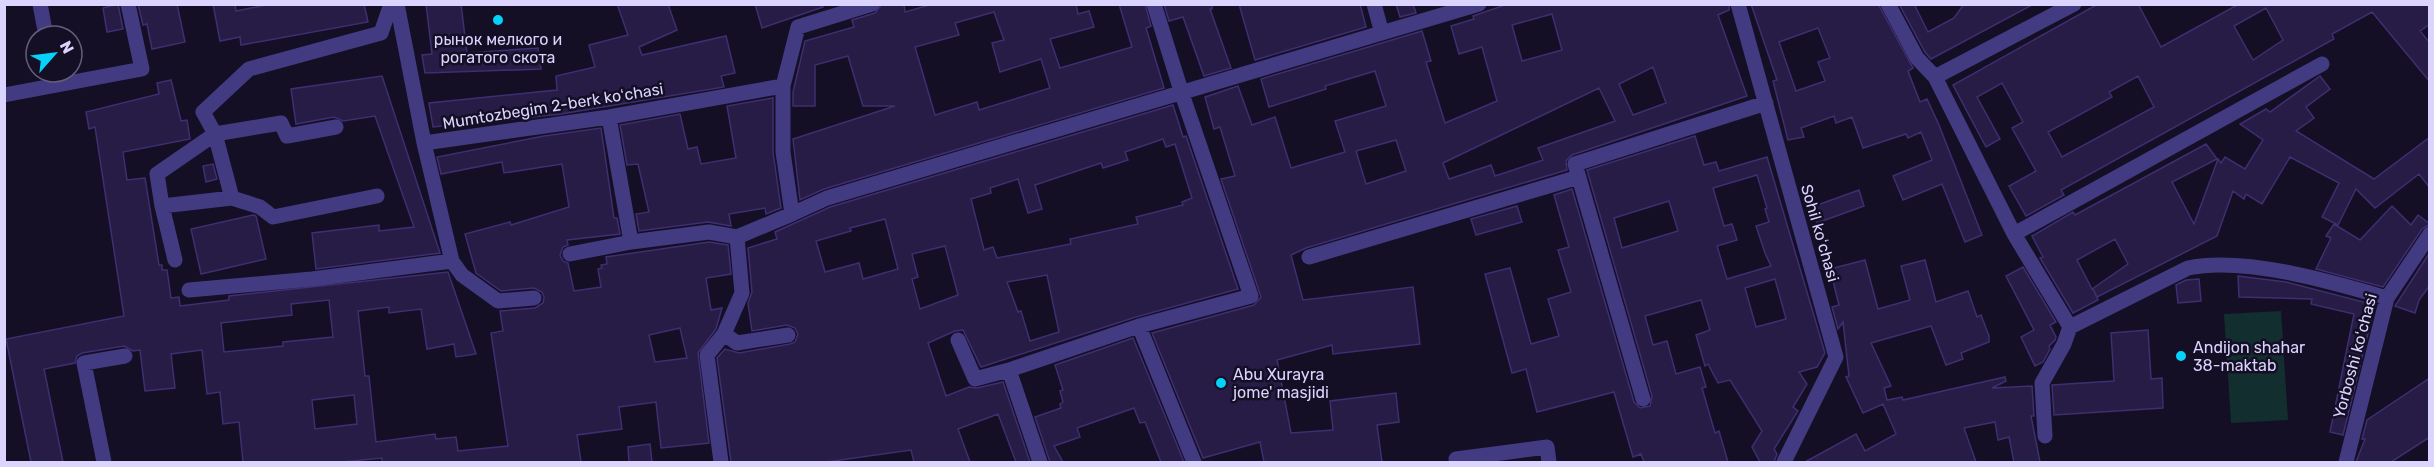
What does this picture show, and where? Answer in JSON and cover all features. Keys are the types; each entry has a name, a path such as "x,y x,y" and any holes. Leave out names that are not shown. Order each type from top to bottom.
{"street":[{"path":"40,4 44,24"},
{"path":"84,76 142,69 128,4"},
{"path":"232,198 215,134 203,112 249,69 381,33 391,4"},
{"path":"397,4 424,143"},
{"path":"792,214 783,152 783,86 798,27 872,4"},
{"path":"958,340 975,379 1009,370 1139,326 1251,296 1182,94 1154,4"},
{"path":"1374,4 1380,26"},
{"path":"570,254 631,242 709,232 737,237 827,198 1479,4"},
{"name":"Sohil koʻchasi","path":"1738,4 1836,357 1784,462"},
{"path":"1888,4 1917,58 1935,77 2014,234 2070,327"},
{"path":"1935,77 2074,4"},
{"path":"2014,234 2322,64"},
{"path":"4,95 39,84"},
{"name":"Mumtozbegim 2-berk koʻchasi","path":"452,261 424,143 609,117 783,86"},
{"path":"1643,399 1575,164 1766,103"},
{"path":"609,117 631,242"},
{"path":"175,260 157,174 215,134 281,123 287,136 336,127"},
{"path":"1309,257 1579,177"},
{"path":"162,206 232,198 260,207 273,217 377,196"},
{"name":"Yorboshi koʻchasi","path":"2346,462 2387,298 2430,234"},
{"path":"722,462 707,355 724,334 742,293 737,237"},
{"path":"189,290 312,279 452,261 462,275 498,301 534,298"},
{"path":"2044,436 2042,383 2064,344 2070,327 2188,268 2203,265 2244,267 2321,279 2387,298"},
{"path":"1139,326 1194,462"},
{"path":"724,334 736,343 788,335"},
{"path":"104,462 84,363 125,356"},
{"path":"1009,370 1040,462"},
{"path":"1456,459 1547,447 1550,462"}],"green space":[{"path":"2281,311 2288,420 2231,423 2224,314"}],"building":[{"path":"118,4 123,29 107,32 103,8"},
{"path":"138,4 177,4 185,42 152,49 147,24 143,25"},
{"path":"213,4 235,4 236,11 271,4 364,4 368,22 241,45 240,37 220,41"},
{"path":"426,4 461,4 467,53 538,48 541,69 425,73 422,55 432,54"},
{"path":"617,4 668,4 677,30 639,47 642,55 726,36 735,73 721,76 724,87 561,114 433,127 429,103 557,90 556,76 595,67 589,45 628,35"},
{"path":"755,4 822,4 823,7 762,28"},
{"path":"882,4 904,4 905,12 933,4 1076,4 1078,14 1089,11 1094,27 1050,39 1060,68 1132,47 1119,4 1145,4 1151,26 1146,28 1164,88 824,189 800,200 793,139 895,106 863,106 848,56 815,65 815,106 793,106 793,92 805,41 854,27 852,20 875,13","holes":["994,12 1004,40 992,43 1000,72 1041,59 1050,88 979,110 977,102 935,115 915,47 959,35 955,23"]},
{"path":"1164,4 1212,4 1212,9 1210,9 1231,68 1204,76 1183,17 1169,21"},
{"path":"1239,4 1360,4 1366,27 1255,60"},
{"path":"1396,4 1413,4 1416,13 1400,17"},
{"path":"1508,4 1729,4 1729,10 1718,15 1747,96 1572,155 1566,161 1567,170 1306,248 1291,255 1303,300 1413,287 1420,344 1333,354 1332,345 1277,360 1291,433 1333,430 1330,401 1396,393 1399,422 1377,425 1382,462 1264,462 1260,442 1203,458 1152,333 1254,305 1261,297 1221,179 1235,176 1220,127 1214,129 1205,97 1238,86 1252,125 1275,117 1291,168 1345,152 1335,121 1386,106 1375,71 1325,86 1326,89 1269,107 1261,79 1422,31 1431,61 1426,62 1445,123 1497,101 1482,47 1459,54 1451,26 1474,19 1473,16","holes":["1552,14 1562,50 1522,61 1512,25","1653,67 1666,103 1633,115 1619,84","1599,88 1615,121 1538,148 1543,160 1495,176 1491,165 1449,179 1443,163","1396,140 1406,171 1366,184 1356,151"]},
{"path":"1751,4 1878,4 1913,68 1908,71 1920,102 1927,99 1939,125 1982,235 1965,242 1942,184 1903,200 1893,176 1932,160 1921,132 1908,138 1906,134 1863,148 1852,117 1836,123 1834,116 1801,128 1804,137 1788,140 1773,81 1777,80","holes":["1818,28 1830,58 1818,62 1825,81 1796,91 1779,42"]},
{"path":"1899,4 1914,4 1928,32 1954,18 1964,4 2034,4 1931,59"},
{"path":"2098,4 2138,4 2161,47 2239,4 2430,4 2430,24 2420,31 2430,43 2430,82 2372,12 2332,34 2334,39 2061,190 2064,195 2026,216 2009,186 2036,171 2012,128 2023,122 2002,83 1977,97 2000,139 1986,147 1953,85","holes":["2266,8 2283,40 2253,60 2234,26","2138,76 2154,107 2062,157 2048,132 2112,97 2109,92"]},
{"path":"382,76 440,253 316,269 312,233 379,225 379,231 414,227 375,116 343,121 334,117 296,124 291,89"},
{"path":"2320,76 2330,89 2306,107 2314,118 2296,131 2374,179 2430,137 2430,188 2419,174 2375,208 2356,189 2338,225 2322,217 2339,183 2290,157 2262,204 2246,194 2244,199 2233,191 2217,236 2097,297 2093,289 2098,300 2073,313 2040,258 2043,257 2032,236 2073,212 2075,215 2206,144 2217,159 2172,182 2194,224 2218,159 2221,163 2225,157 2245,169 2263,140 2240,124 2266,109 2270,112","holes":["2115,239 2128,264 2092,289 2077,260"]},
{"path":"171,80 181,121 187,120 190,139 123,152 127,180 145,178 159,265 162,265 162,270 167,270 171,298 179,297 180,306 229,300 229,296 448,272 476,354 456,357 454,344 427,349 421,309 389,313 389,307 358,311 365,376 369,376 376,442 435,434 436,439 456,437 458,451 508,446 491,333 503,331 500,311 535,308 543,303 544,297 542,292 534,288 501,291 476,273 465,234 510,222 511,225 569,207 562,164 504,173 502,162 441,174 437,157 544,136 601,128 614,218 617,218 620,234 567,240 568,245 563,247 560,255 563,261 568,263 574,291 601,287 598,269 602,268 601,265 607,264 606,257 709,242 728,245 731,274 706,278 711,310 722,308 716,329 698,353 709,443 661,448 656,402 619,407 622,429 577,435 581,462 382,462 382,458 341,462 243,462 239,422 223,424 220,392 207,394 202,350 171,354 175,388 145,391 140,350 133,351 124,346 82,353 77,356 75,363 44,369 63,462 31,462 6,339 124,316 95,127 89,129 86,112 159,94 157,83","holes":["329,300 333,337 283,342 283,346 224,352 221,323 292,315 291,304","680,328 687,358 655,362 649,335","354,395 357,424 315,429 312,400"]},
{"path":"773,98 773,152 781,208 766,214 765,208 729,214 731,226 708,222 639,231 636,214 649,212 638,164 627,165 620,125 680,114 688,149 697,147 701,164 736,158 727,106"},
{"path":"1173,105 1183,137 1186,136 1238,289 1136,317 981,367 963,330 955,331 928,343 946,396 969,387 977,388 1003,382 1030,462 1016,462 998,414 958,429 970,462 914,462 911,450 826,462 731,462 717,358 725,349 739,353 790,344 795,342 798,334 795,328 787,325 752,331 748,303 752,292 748,248 777,239 775,232 830,207","holes":["1163,139 1166,147 1175,144 1192,198 1182,202 1183,205 1136,217 1138,224 1070,239 1071,244 997,258 993,247 984,250 971,199 991,193 990,188 1018,179 1028,213 1042,209 1035,185 1101,163 1103,168 1128,160 1125,152","885,219 898,269 863,279 859,263 825,272 816,241 851,231 850,228","945,246 958,295 920,309 912,279 918,277 912,254","1047,275 1059,332 1030,341 1021,311 1018,312 1007,282"]},
{"path":"1695,136 1704,165 1716,162 1719,171 1767,157 1825,353 1817,367 1799,372 1807,384 1793,407 1798,411 1774,449 1777,454 1774,462 1760,462 1752,447 1762,431 1730,380 1718,383 1708,364 1705,366 1696,335 1710,330 1701,300 1645,316 1653,345 1667,341 1676,374 1700,367 1706,387 1702,388 1715,433 1719,431 1728,462 1644,462 1641,454 1633,457 1614,392 1537,412 1526,369 1512,373 1485,274 1510,268 1531,344 1559,336 1548,299 1571,292 1558,250 1569,247 1554,195 1572,189 1634,402 1640,408 1650,406 1652,396 1587,170","holes":["1757,175 1769,222 1756,226 1771,266 1727,279 1717,246 1737,240 1732,224 1724,226 1713,188","1669,201 1678,231 1622,248 1614,218","1775,279 1786,319 1756,327 1745,288"]},
{"path":"213,164 217,179 206,182 203,166"},
{"path":"1859,190 1864,206 1817,223 1812,207"},
{"path":"1517,206 1522,222 1476,235 1471,219"},
{"path":"2392,206 2411,225 2418,215 2430,224 2422,229 2383,287 2316,269 2331,238 2326,236 2334,224 2360,240"},
{"path":"256,216 266,259 201,274 191,229"},
{"path":"2430,252 2430,285 2419,300 2415,313 2395,306"},
{"path":"1865,260 1878,309 1910,300 1901,266 1925,260 1936,302 1968,291 1977,317 1981,315 1989,336 1989,342 1961,353 1963,359 1946,365 1931,326 1871,343 1891,386 1884,388 1887,400 1902,397 1903,400 2005,377 2006,381 1992,388 2032,386 2034,416 2031,416 2040,462 2014,462 2009,437 1998,440 1995,422 1964,428 1976,462 1805,462 1856,434 1865,451 1896,434 1883,404 1863,413 1846,377 1849,376 1843,322 1838,329 1832,307 1839,305 1830,269"},
{"path":"2023,267 2056,322 2050,325 2056,337 2055,340 2049,346 2050,349 2043,362 2035,366 2021,337 2034,330 2006,276"},
{"path":"2238,276 2286,282 2375,305 2343,435 2330,432 2354,314 2311,304 2312,299 2239,297"},
{"path":"2199,279 2201,301 2178,303 2176,285 2186,280"},
{"path":"2148,330 2151,379 2162,378 2163,408 2054,415 2052,385 2114,381 2111,333"},
{"path":"1133,338 1184,462 1161,462 1145,422 1140,423 1134,408 1077,428 1080,437 1054,446 1063,462 1050,462 1035,417 1061,408 1060,404 1063,402 1060,391 1063,390 1055,365"},
{"path":"2430,378 2430,437 2391,462 2356,462 2365,439 2362,439 2367,420"},
{"path":"650,444 652,462 629,462 628,447"}],"place":[{"name":"рынок мелкого и рогатого скота","path":"498,20"},
{"name":"Andijon shahar 38-maktab","path":"2181,356"},
{"name":"Abu Xurayra jome' masjidi","path":"1221,383"}]}
